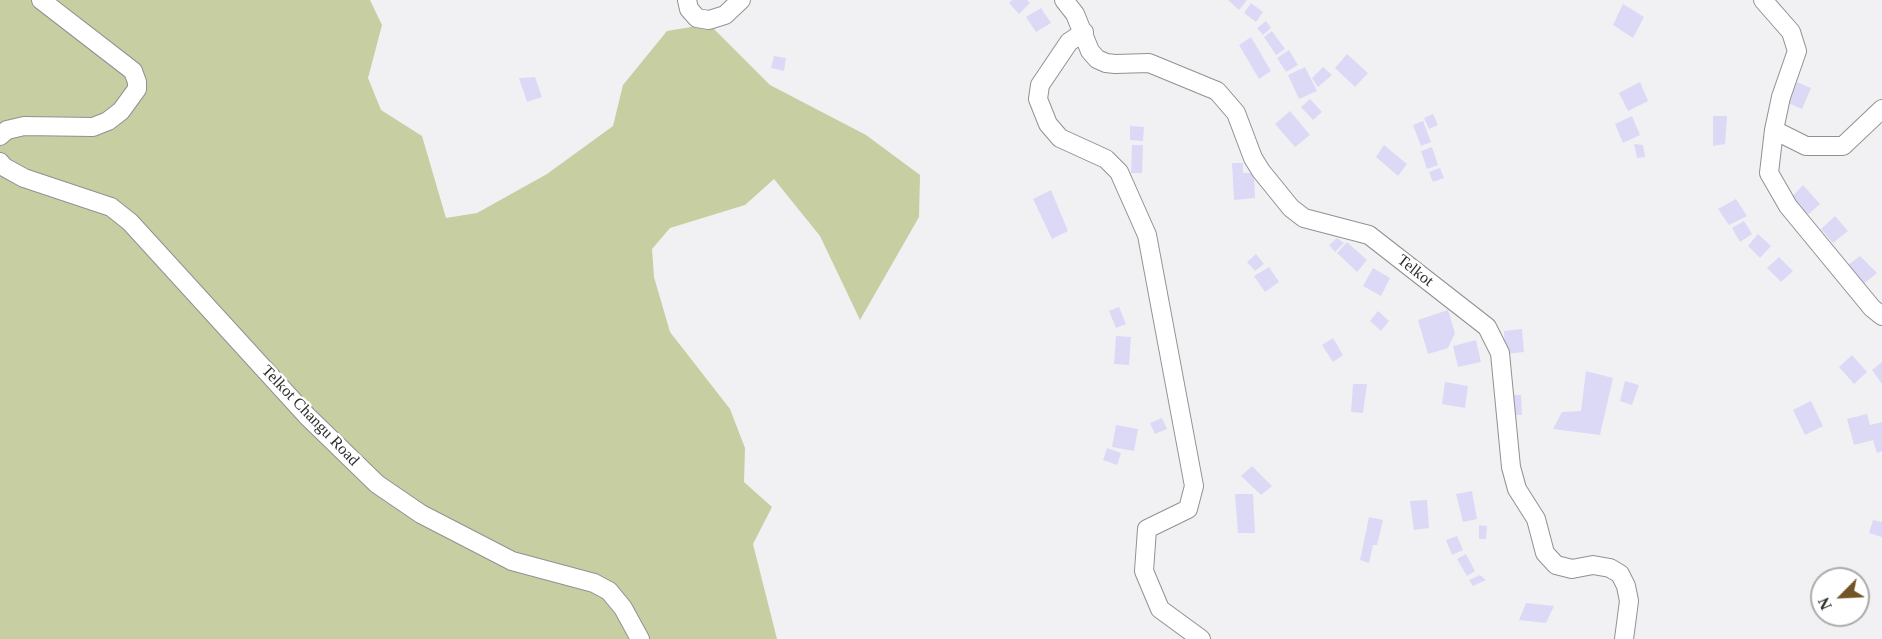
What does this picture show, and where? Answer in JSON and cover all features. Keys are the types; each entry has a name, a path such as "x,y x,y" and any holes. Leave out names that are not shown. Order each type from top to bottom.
{"street":[{"path":"0,136 7,130 24,126 93,127 108,122 136,89 133,71 41,0"},
{"path":"687,0 689,9 697,18 709,20 725,15 741,0"},
{"name":"Telkot","path":"1064,0 1075,14 1090,51 1097,59 1106,63 1149,63 1217,91 1236,112 1253,158 1261,171 1291,208 1304,218 1369,234 1487,327 1500,353 1511,467 1517,489 1536,519 1545,553 1556,565 1572,569 1593,566 1610,568 1620,574 1626,586 1629,601 1624,639"},
{"path":"1763,0 1791,32 1797,51 1781,97 1769,173 1788,206 1872,308 1882,316"},
{"path":"1084,32 1069,42 1040,85 1038,99 1048,124 1060,138 1106,159 1119,172 1147,235 1194,486 1188,509 1147,529 1144,571 1160,609 1201,639"},
{"path":"1774,130 1806,146 1843,146 1882,109"},
{"name":"Telkot Changu Road","path":"0,162 4,167 24,178 111,207 130,222 307,417 376,484 421,514 512,561 594,583 609,591 623,608 640,639"}],"green space":[{"path":"0,0 370,0 382,25 368,78 381,110 422,136 446,218 477,213 547,174 613,126 623,85 667,31 709,24 770,85 866,135 920,175 919,217 860,320 820,236 774,179 745,205 670,228 652,249 654,277 670,332 730,409 745,448 744,482 772,507 753,544 777,639 0,639"}],"building":[{"path":"1012,0 1027,0 1030,3 1019,14 1009,3"},
{"path":"1228,0 1247,0 1239,10"},
{"path":"1251,3 1263,12 1256,22 1244,13"},
{"path":"1623,4 1644,17 1633,38 1613,25"},
{"path":"1041,8 1051,23 1036,32 1026,17"},
{"path":"1266,21 1271,28 1263,35 1257,28"},
{"path":"1272,31 1285,49 1276,55 1264,37"},
{"path":"1251,37 1271,71 1259,79 1239,45"},
{"path":"1289,50 1298,65 1286,72 1277,58"},
{"path":"1347,54 1368,73 1355,87 1335,68"},
{"path":"774,56 786,58 784,71 771,68"},
{"path":"1305,67 1317,91 1299,99 1288,75"},
{"path":"1323,67 1332,75 1318,87 1312,78"},
{"path":"535,77 542,97 527,102 519,78"},
{"path":"1640,82 1648,101 1628,111 1619,93"},
{"path":"1797,82 1811,88 1802,109 1788,103"},
{"path":"1310,99 1322,112 1313,120 1301,107"},
{"path":"1290,111 1310,135 1295,147 1275,124"},
{"path":"1433,114 1438,125 1429,129 1424,118"},
{"path":"1632,116 1640,135 1623,143 1615,124"},
{"path":"1713,116 1727,116 1725,144 1713,146"},
{"path":"1423,121 1431,142 1421,146 1413,125"},
{"path":"1130,126 1144,127 1143,141 1130,140"},
{"path":"1634,144 1643,145 1645,157 1637,158"},
{"path":"1132,145 1143,145 1142,173 1131,173"},
{"path":"1384,145 1407,164 1398,176 1376,157"},
{"path":"1432,147 1438,165 1427,169 1421,151"},
{"path":"1232,163 1243,163 1243,173 1254,173 1255,198 1234,200"},
{"path":"1440,168 1444,178 1433,182 1429,172"},
{"path":"1803,185 1820,204 1804,218 1788,201"},
{"path":"1051,190 1068,231 1052,239 1033,199"},
{"path":"1736,199 1747,216 1729,225 1718,209"},
{"path":"1835,216 1848,231 1833,243 1821,229"},
{"path":"1744,221 1752,234 1740,242 1732,228"},
{"path":"1758,234 1771,246 1760,258 1748,246"},
{"path":"1337,238 1344,243 1335,252 1329,245"},
{"path":"1347,242 1367,260 1357,272 1337,253"},
{"path":"1256,254 1264,264 1255,271 1247,262"},
{"path":"1860,256 1877,273 1862,285 1848,265"},
{"path":"1779,257 1793,271 1781,282 1767,268"},
{"path":"1269,267 1279,282 1265,292 1254,276"},
{"path":"1373,268 1390,278 1381,296 1363,286"},
{"path":"1119,307 1126,324 1116,328 1109,311"},
{"path":"1448,310 1455,333 1448,348 1428,354 1418,320"},
{"path":"1378,311 1389,321 1381,331 1370,321"},
{"path":"1522,329 1524,352 1505,354 1504,331"},
{"path":"1116,336 1131,337 1129,365 1114,364"},
{"path":"1333,338 1343,355 1333,362 1322,345"},
{"path":"1476,340 1481,362 1458,367 1453,346"},
{"path":"1852,355 1867,372 1854,384 1839,367"},
{"path":"1882,362 1882,384 1872,370"},
{"path":"1586,371 1613,378 1600,435 1553,429 1562,412 1581,411"},
{"path":"1625,381 1639,385 1632,405 1620,401"},
{"path":"1445,382 1468,386 1465,408 1442,404"},
{"path":"1353,384 1367,384 1363,413 1351,412"},
{"path":"1509,395 1521,395 1522,415 1510,415"},
{"path":"1811,401 1823,426 1805,435 1793,410"},
{"path":"1867,414 1870,425 1882,422 1882,451 1877,453 1873,440 1854,445 1847,419"},
{"path":"1162,418 1167,429 1155,434 1150,423"},
{"path":"1116,425 1138,429 1134,451 1112,447"},
{"path":"1107,448 1121,453 1117,465 1103,460"},
{"path":"1252,466 1272,486 1261,495 1241,476"},
{"path":"1472,491 1477,519 1463,522 1456,494"},
{"path":"1235,494 1253,494 1255,533 1238,533"},
{"path":"1427,500 1429,528 1414,530 1410,501"},
{"path":"1369,517 1383,520 1377,545 1373,545 1369,563 1360,560"},
{"path":"1873,520 1882,522 1882,537 1869,533"},
{"path":"1479,525 1487,526 1486,539 1479,539"},
{"path":"1457,536 1463,550 1452,555 1446,540"},
{"path":"1466,554 1475,571 1467,576 1457,559"},
{"path":"1480,575 1486,580 1473,586 1469,580"},
{"path":"1526,603 1554,606 1546,623 1519,620"}]}
